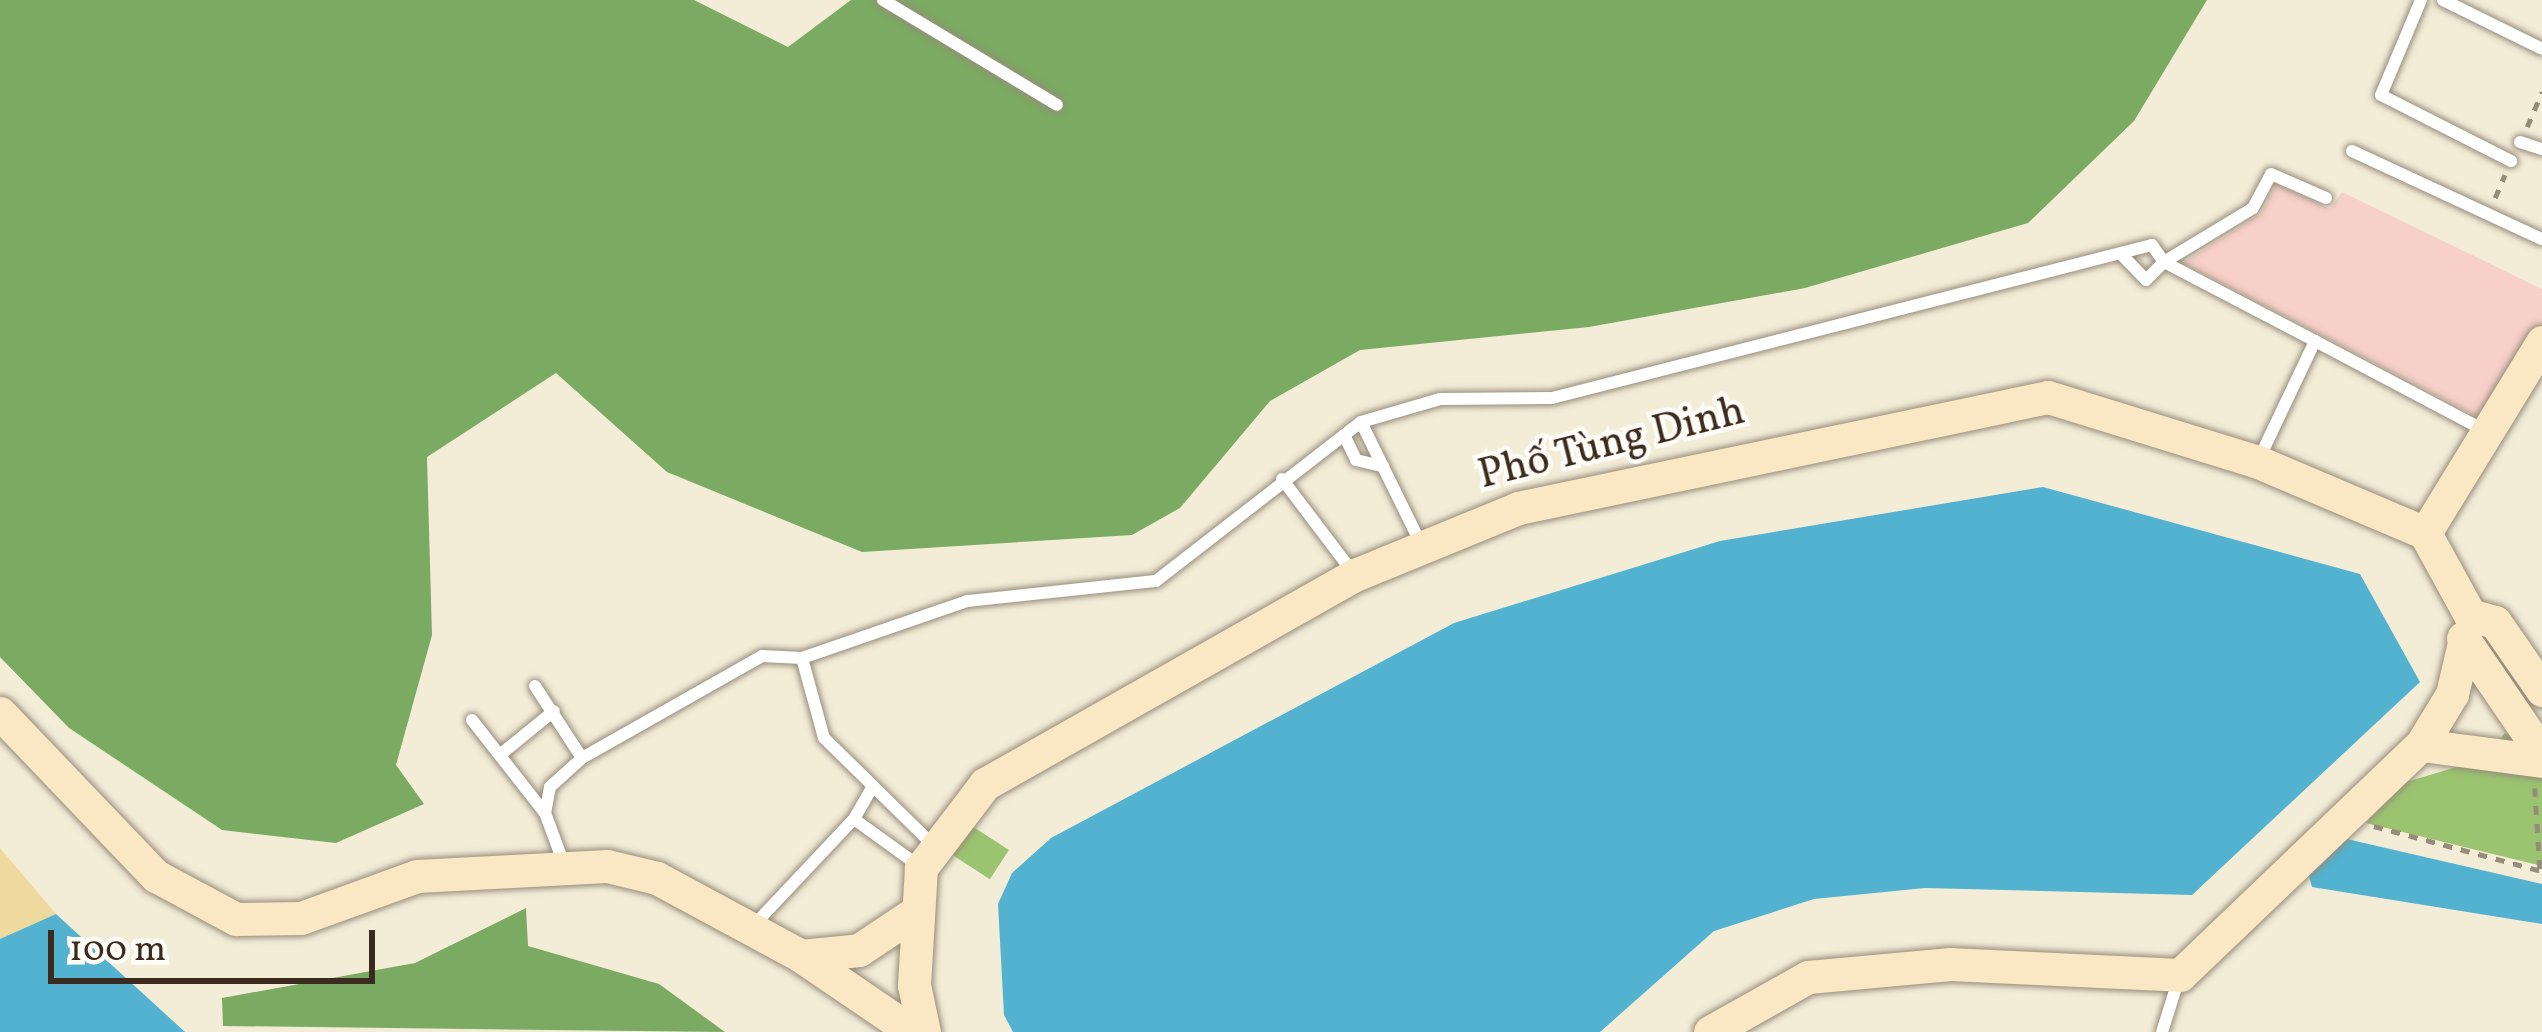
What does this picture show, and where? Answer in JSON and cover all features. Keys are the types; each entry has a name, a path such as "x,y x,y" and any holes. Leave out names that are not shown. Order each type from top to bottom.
{"main road":[{"path":"2542,342 2425,532 2467,629 2542,757"},
{"name":"Phố Tùng Dinh","path":"927,856 985,784 1354,575 1518,508 2048,397 2258,462 2425,532"},
{"path":"2467,629 2495,622 2542,690"},
{"path":"1710,1032 1808,977 1950,964 2180,975 2336,818 2421,745 2452,694 2467,629"},
{"path":"0,713 156,876 236,919 301,918 417,876 564,864 657,878 801,956 913,1032"},
{"path":"2421,745 2542,757"},
{"path":"923,1032 916,912 927,856"},
{"path":"801,956 859,950 916,912"}],"lane":[{"path":"883,0 1057,105"},
{"path":"2421,0 2381,95 2511,161"},
{"path":"2443,0 2542,49"},
{"path":"2520,142 2542,149"},
{"path":"2352,151 2542,239"},
{"path":"2121,254 2146,280 2164,262 2253,208 2271,174 2326,198"},
{"path":"545,813 550,787 583,758 762,656 802,658 968,601 1156,581 1360,422 1440,399 1552,398 2152,245 2164,262 2489,432"},
{"path":"2258,462 2315,341"},
{"path":"1360,422 1423,547"},
{"path":"1344,434 1356,460 1382,466"},
{"path":"1282,479 1354,575"},
{"path":"802,658 824,738 873,786 927,856"},
{"path":"535,686 583,758"},
{"path":"500,754 554,711"},
{"path":"472,720 545,813 564,864"},
{"path":"749,930 854,819 873,786"},
{"path":"854,819 927,856"},
{"path":"2162,1032 2180,975"}],"path":[{"path":"2373,826 2541,870 2530,796 2542,776"}],"shaded area":[{"path":"2276,184 2330,209 2342,192 2542,289 2542,324 2481,418 2183,263 2262,213"}],"green space":[{"path":"0,0 694,0 788,47 851,0 2207,0 2134,121 2028,223 1805,288 1589,327 1360,350 1270,401 1180,508 1132,535 862,552 667,472 556,373 427,457 432,635 396,765 424,804 336,843 222,830 69,728 0,657"},
{"path":"2505,733 2542,748 2542,866 2366,823 2406,782 2484,759"},
{"path":"972,826 1009,850 990,879 953,855"},
{"path":"526,908 528,946 659,984 725,1032 223,1026 222,998 415,963"}],"sand":[{"path":"0,848 56,914 0,939"}],"water":[{"path":"2043,487 2360,574 2420,682 2192,895 1925,888 1814,899 1714,931 1600,1032 1013,1032 1004,1015 998,904 1012,873 1051,838 1454,623 1720,541"},
{"path":"2338,837 2542,884 2542,924 2312,887 2306,866"},
{"path":"56,914 185,1032 0,1032 0,939"}]}
